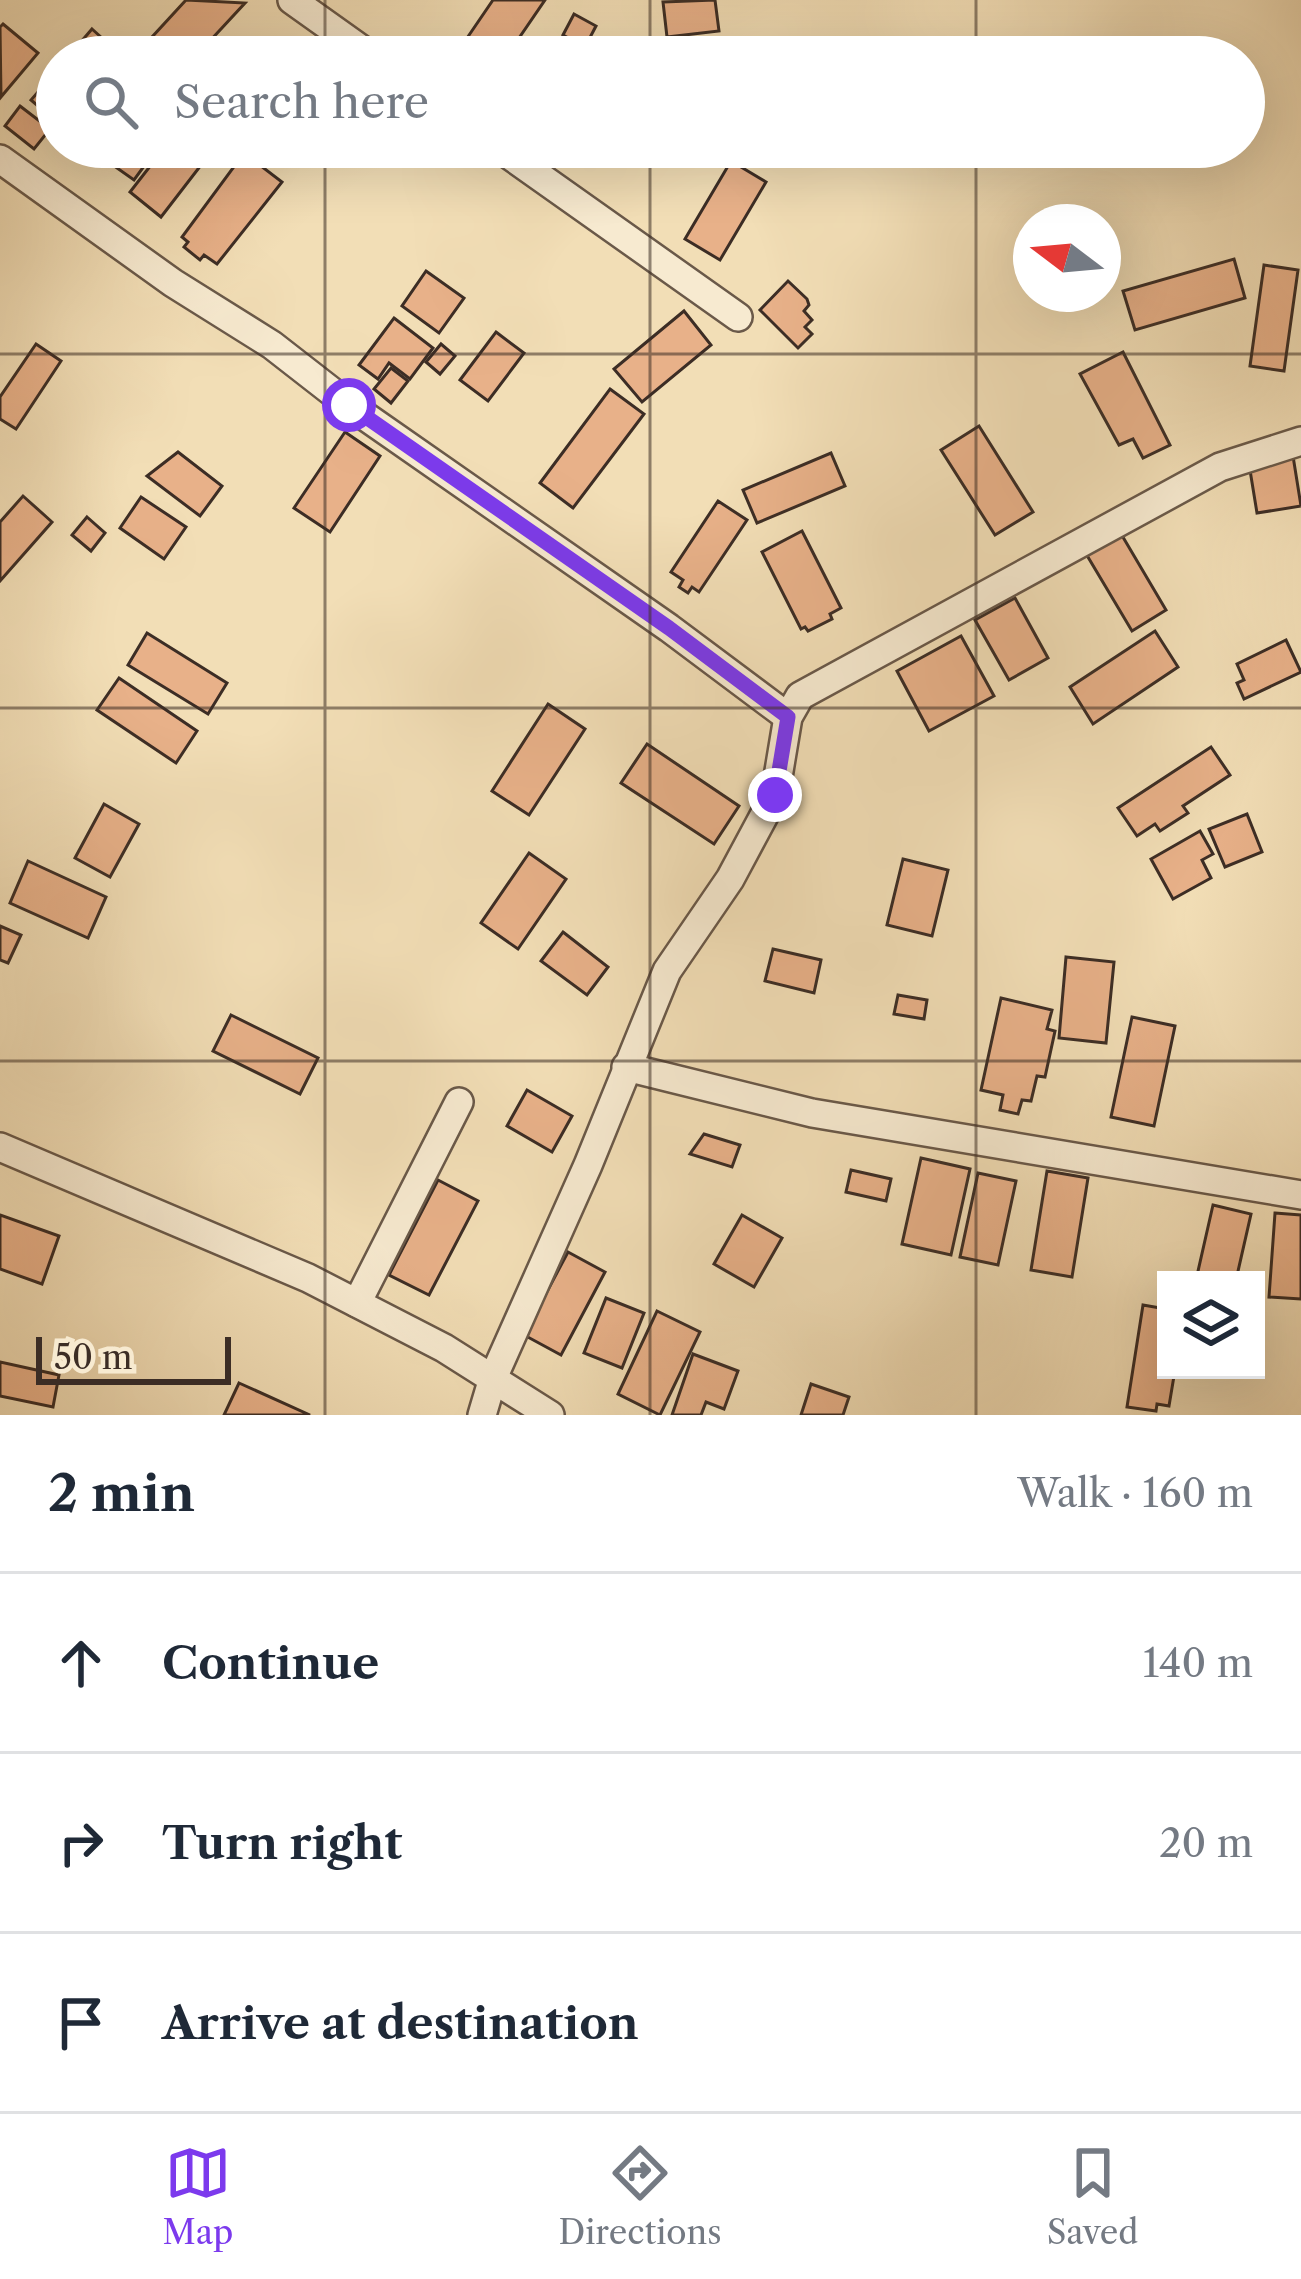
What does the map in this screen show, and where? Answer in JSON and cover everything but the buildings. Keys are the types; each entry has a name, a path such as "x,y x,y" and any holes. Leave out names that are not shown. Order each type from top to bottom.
{"street":[{"path":"292,0 343,36"},
{"path":"0,159 173,283 272,345 349,405 669,628 788,717"},
{"path":"529,168 738,317"},
{"path":"482,1415 493,1378 589,1165 667,971 730,879 775,795 788,717 800,696 1220,467 1301,441"},
{"path":"626,1067 812,1113 1301,1195"},
{"path":"357,1303 459,1102"},
{"path":"0,1147 140,1203 357,1303 550,1415"}],"route":[{"path":"349,405 541,537 788,717 775,795"}]}
